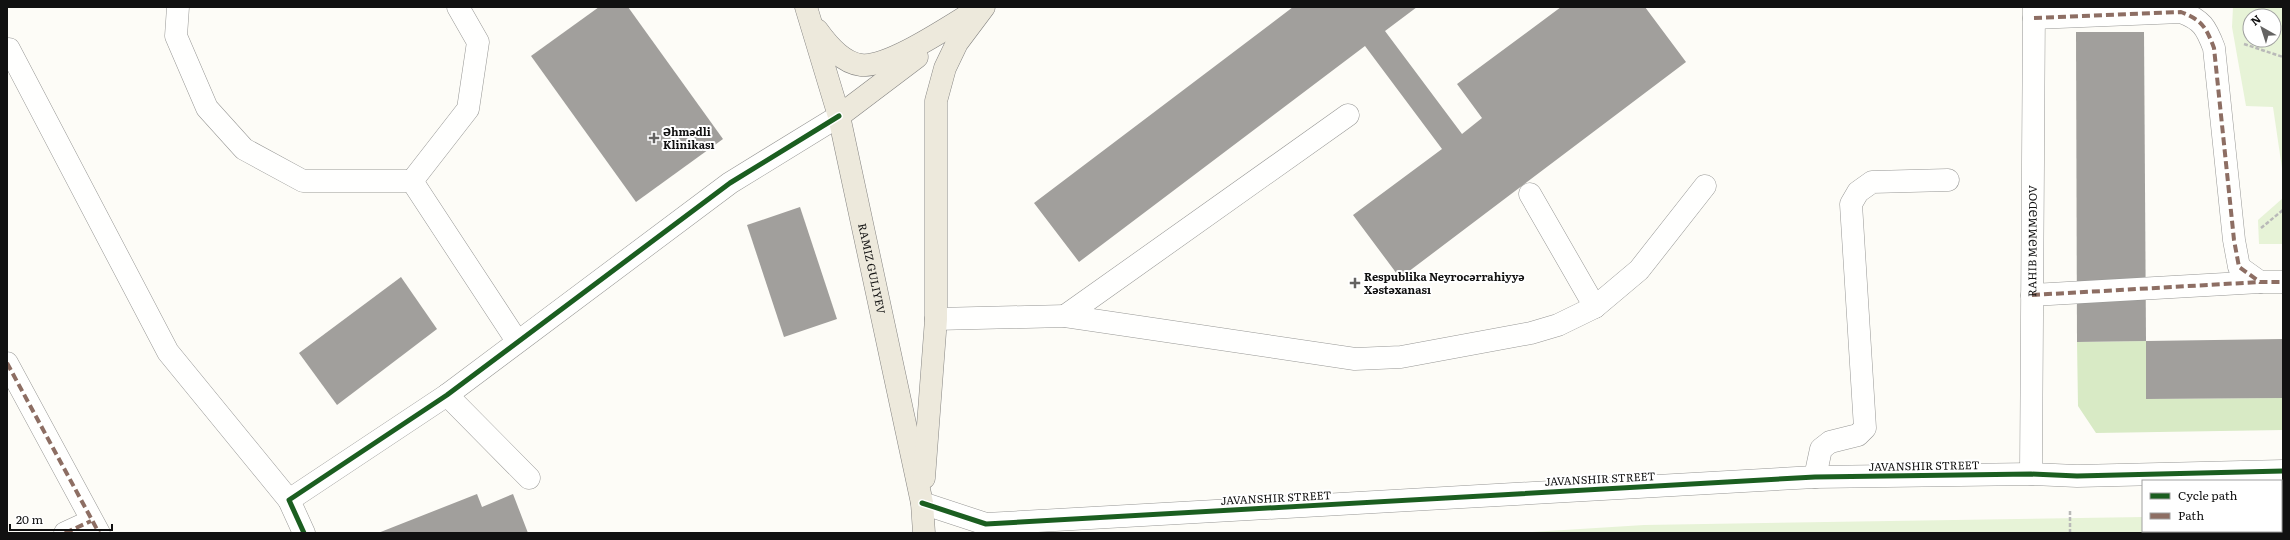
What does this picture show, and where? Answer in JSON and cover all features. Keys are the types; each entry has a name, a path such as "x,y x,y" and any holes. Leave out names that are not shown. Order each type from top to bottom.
{"main road":[{"path":"808,13 827,44 843,58 860,65 878,64 900,55 983,7"},
{"path":"839,116 983,7"},
{"path":"922,503 936,319 936,101 946,68 957,43 983,7"},
{"name":"RAMIZ GULIYEV","path":"808,13 839,116 922,503 924,533"}],"street":[{"path":"178,7 176,36 207,108 244,149 303,181 412,181"},
{"path":"412,181 468,109 478,42 458,7"},
{"path":"2034,13 2181,12 2197,18 2208,33 2214,48 2234,240 2240,267 2260,282"},
{"name":"RAHIB MƏMMƏDOV","path":"2031,474 2034,13"},
{"path":"9,49 168,352 288,500 304,533"},
{"path":"1065,316 1348,115"},
{"path":"288,500 447,395 517,341 730,183 839,116"},
{"path":"1815,477 1821,449 1830,442 1858,435 1865,428 1851,204 1858,192 1872,182 1948,180"},
{"path":"412,181 517,341"},
{"path":"936,319 1065,316 1355,359 1401,357 1532,333 1558,325 1595,307 1639,270 1705,186"},
{"path":"1530,194 1595,307"},
{"path":"2032,295 2283,282"},
{"path":"7,363 95,527 65,533"},
{"path":"447,395 529,478"},
{"name":"JAVANSHIR STREET","path":"922,503 986,524 1815,477 2031,474 2077,476 2283,471"}],"path":[{"path":"2208,33 2283,57"},
{"path":"2258,231 2283,210"},
{"path":"2070,508 2070,533"}],"green space":[{"path":"2233,7 2283,7 2283,175 2273,107 2246,106 2232,27"},
{"path":"2283,198 2283,244 2259,244 2258,220"},
{"path":"2146,341 2146,399 2283,398 2283,430 2096,433 2078,406 2077,342"},
{"path":"2283,515 2283,533 1515,533 1644,525 2142,517 2142,532 2282,532"}],"building":[{"path":"599,7 628,7 723,139 636,202 531,56"},
{"path":"1293,7 1417,7 1385,31 1462,134 1482,118 1457,84 1561,7 1645,7 1686,62 1400,278 1353,215 1442,149 1365,46 1079,262 1034,203"},
{"path":"2076,32 2144,32 2146,341 2077,342"},
{"path":"800,207 837,319 784,337 747,225"},
{"path":"401,277 437,329 337,405 299,353"},
{"path":"2283,339 2283,398 2146,399 2146,341"},
{"path":"477,494 482,507 513,494 528,533 378,533"}],"marked path":[{"path":"2034,18 2181,12 2199,21 2206,29 2214,48 2234,240 2239,267 2260,282 2283,282"},
{"path":"2032,295 2260,282"},
{"path":"7,363 99,533"},
{"path":"65,533 91,521"}],"cycle path":[{"path":"304,533 289,500 447,395 730,183 839,116"},
{"path":"922,503 986,524 1815,477 2031,474 2077,476 2283,471"}],"place":[{"name":"Əhmədli Klinikası","path":"654,138"},
{"name":"Respublika Neyrocərrahiyyə Xəstəxanası","path":"1355,283"}]}
